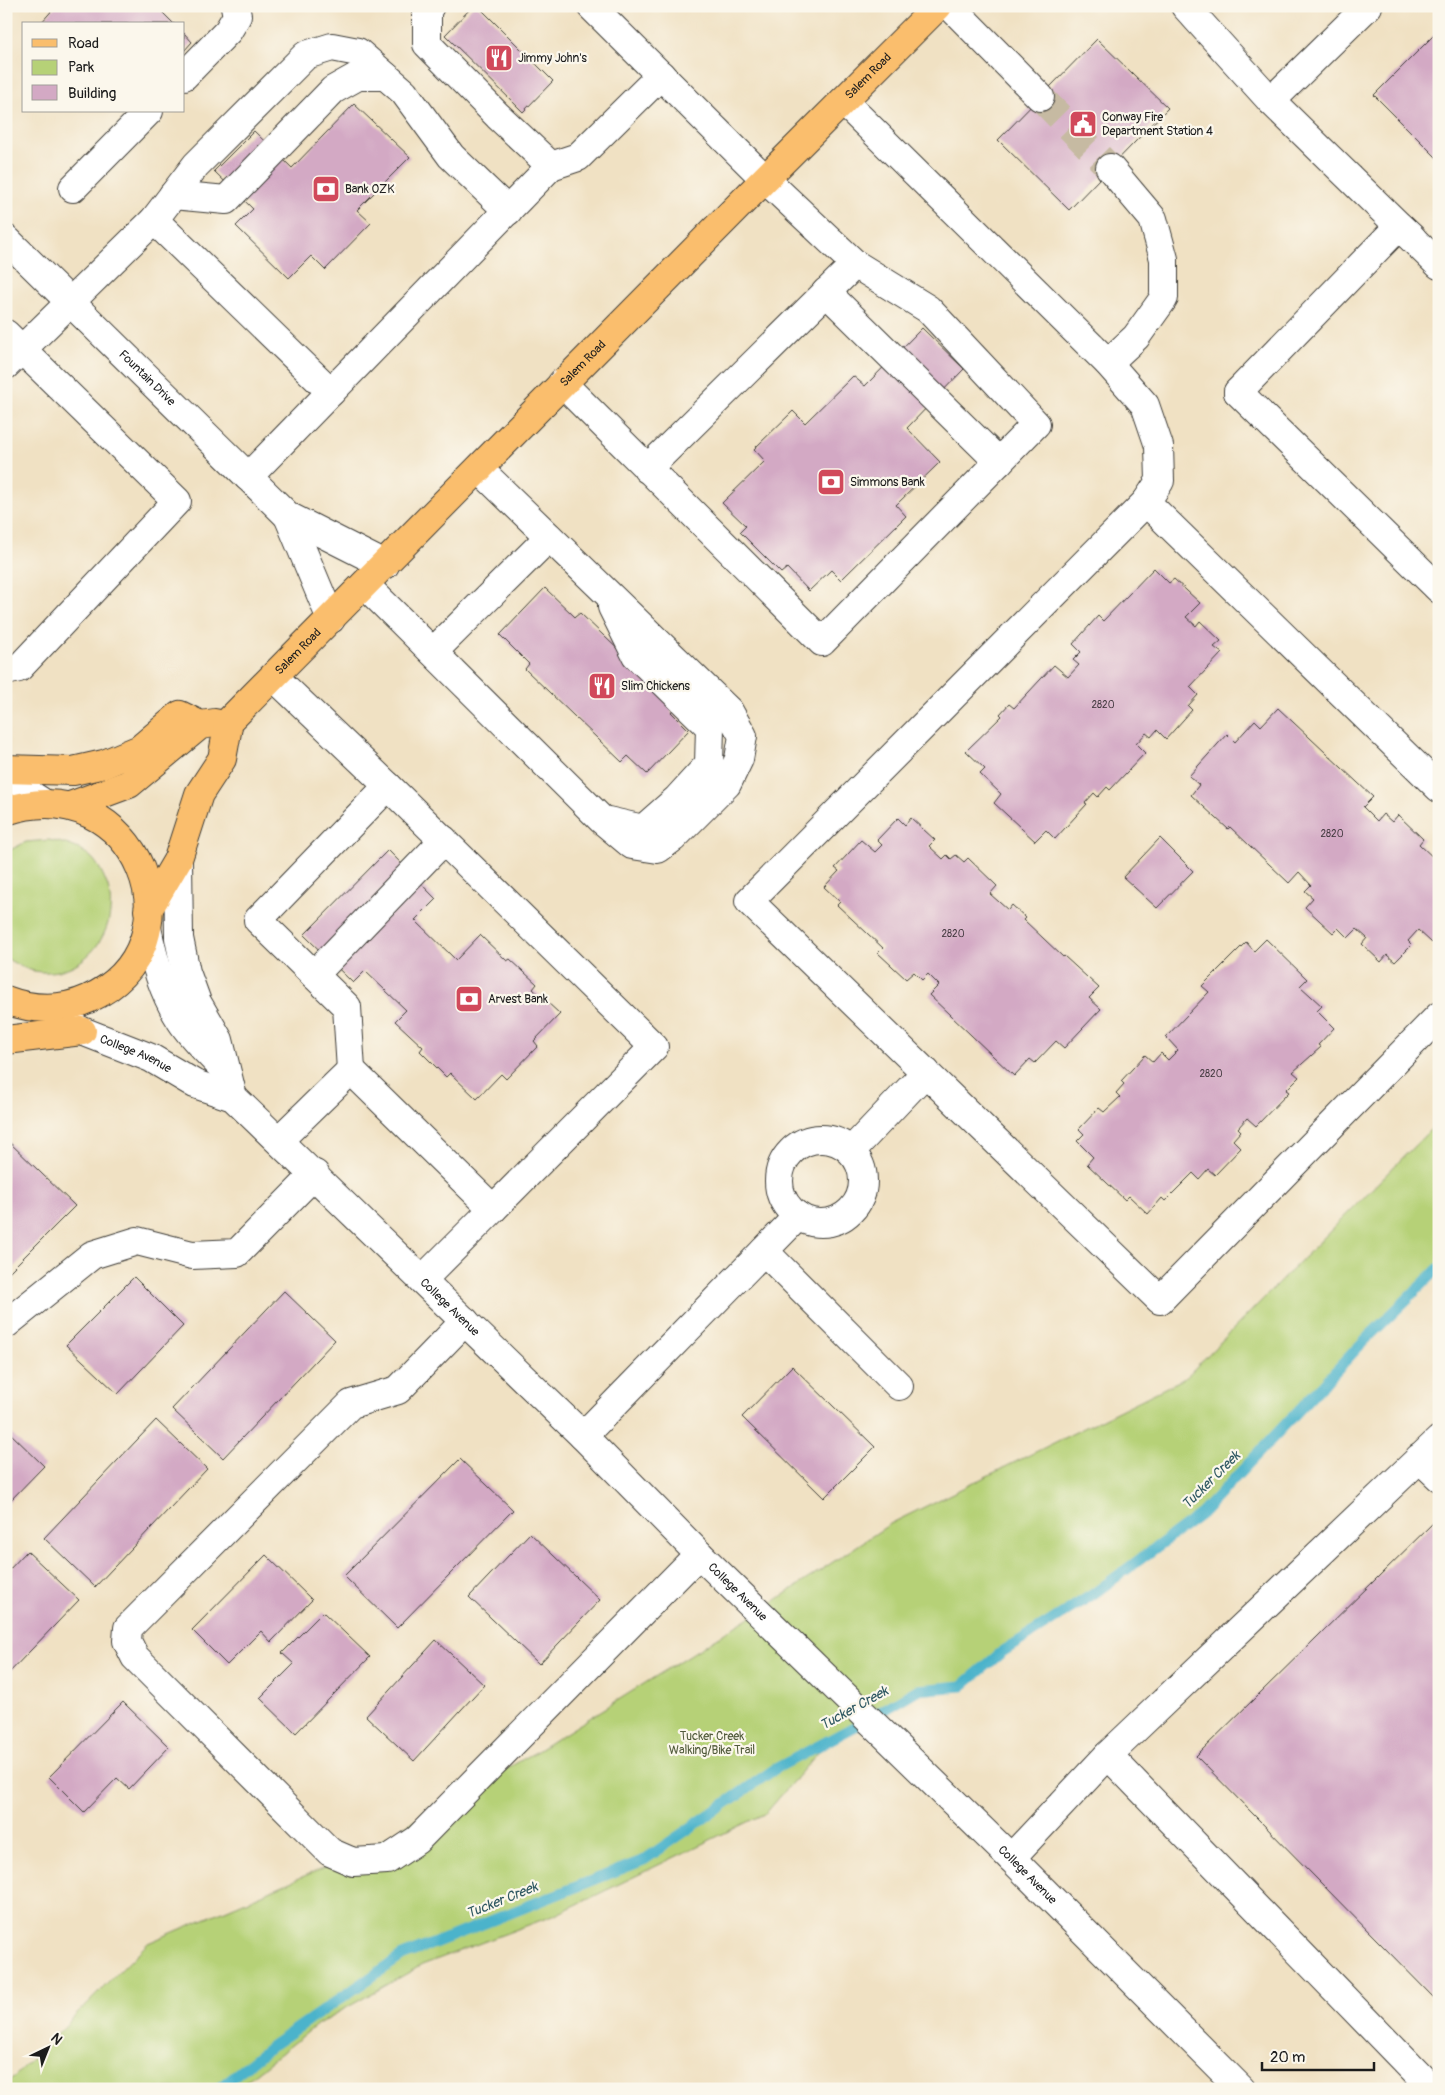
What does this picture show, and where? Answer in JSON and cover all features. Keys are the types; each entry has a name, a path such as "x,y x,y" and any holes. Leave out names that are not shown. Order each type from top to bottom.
{"main road":[{"name":"Salem Road","path":"229,721 386,565 562,382 938,6"},
{"path":"6,769 73,771 104,764 140,749 180,715 200,725"},
{"path":"18,1006 61,1008 81,1002 99,994 116,981 130,966 140,948 148,919 178,859 199,794 222,759 229,721 200,725 129,784 70,806"},
{"path":"6,811 42,802 70,806 92,814 111,827 128,844 140,864 145,879 148,919"},
{"path":"6,1040 82,1031"}],"street":[{"path":"185,75 228,31 237,16 235,6"},
{"path":"430,6 427,11 427,44 498,116 551,166"},
{"path":"562,382 822,642 1036,424 928,309 855,264 591,6"},
{"path":"950,6 1040,97"},
{"path":"1186,6 1271,102 1439,265"},
{"path":"1271,102 1364,8"},
{"path":"6,671 19,668 177,501 11,350 71,302 154,220 196,165 306,55 332,47 358,52 404,92 451,156 508,211"},
{"path":"248,477 551,166 578,157 662,75"},
{"path":"173,195 226,200 333,90 358,76 385,76"},
{"path":"843,102 1108,362 1145,406 1159,446 1160,480 1146,502 749,901 1160,1300 1439,1016"},
{"path":"73,188 148,112"},
{"path":"1108,362 1136,337 1164,298 1164,259 1153,219 1110,168"},
{"path":"154,220 331,392"},
{"path":"1400,226 1238,392 1439,589"},
{"name":"Fountain Drive","path":"6,239 288,516 386,565"},
{"path":"647,469 855,264"},
{"path":"826,292 999,462"},
{"path":"366,585 602,820 632,845 658,849 674,838 727,784 739,759 742,736 729,711 479,469"},
{"path":"1146,502 1439,788"},
{"name":"Fountain Drive","path":"288,516 331,619"},
{"path":"434,652 549,537"},
{"path":"274,677 444,840 654,1047 422,1280"},
{"path":"6,779 42,802"},
{"path":"388,786 258,920 347,1007 351,1070 493,1209"},
{"path":"314,975 444,840"},
{"path":"178,859 179,938 186,972 196,1002 219,1040 230,1085"},
{"name":"College Avenue","path":"148,919 156,966 169,1000 182,1023 230,1085 279,1140 583,1436 699,1554 1010,1858 1241,2089"},
{"name":"College Avenue","path":"18,1006 151,1058 196,1084 230,1085"},
{"path":"279,1140 351,1070"},
{"path":"851,1151 926,1072"},
{"path":"816,1140 835,1142 851,1151 859,1163 863,1176 860,1196 849,1213 838,1220 824,1223 811,1222 798,1216 789,1208 782,1196 781,1172 785,1160 799,1147 816,1140"},
{"path":"6,1324 92,1255 101,1252 137,1241 192,1255 237,1253 315,1174"},
{"path":"583,1436 798,1216"},
{"path":"764,1251 898,1386"},
{"path":"465,1321 398,1390 350,1404 128,1628 127,1641 135,1657 330,1852 353,1862 387,1860 417,1840 699,1554"},
{"path":"1010,1858 1108,1755 1439,1440"},
{"path":"1418,1458 1439,1477"},
{"path":"1108,1755 1432,2089"}],"green space":[{"path":"49,840 71,846 91,857 105,879 110,903 109,918 104,933 86,957 73,966 58,971 41,972 23,967 6,958 6,852 26,842"},
{"name":"Tucker Creek Walking/Bike Trail","path":"1439,1121 1439,1268 1363,1342 1201,1514 1092,1595 1002,1652 962,1686 917,1690 822,1748 766,1813 555,1915 422,1965 318,2024 236,2089 6,2089 6,2085 148,1943 358,1853 534,1753 758,1612 890,1524 1185,1378"}],"building":[{"path":"56,6 156,6 172,22 42,22"},
{"name":"Jimmy John's","path":"473,6 478,6 553,81 523,112 445,35"},
{"path":"1439,30 1439,160 1374,95"},
{"path":"185,34 192,42 185,50"},
{"name":"Conway Fire Department Station 4","path":"1097,39 1168,108 1069,210 998,140"},
{"name":"Bank OZK","path":"354,104 410,157 357,210 371,223 325,270 311,256 289,278 236,226 253,209 214,171 254,131 292,168"},
{"name":"Simmons Bank","path":"922,328 964,369 907,428 940,462 896,505 906,516 841,580 831,570 809,591 787,568 781,573 740,532 746,526 722,503 765,461 754,449 793,411 805,423 853,376 865,386"},
{"path":"1154,568 1169,583 1174,579 1200,603 1186,617 1196,626 1200,621 1221,641 1214,647 1222,653 1190,687 1198,695 1188,706 1192,710 1166,739 1157,730 1151,737 1146,733 1136,744 1145,753 1110,790 1107,787 1098,797 1094,793 1085,803 1087,804 1055,839 1046,830 1035,841 994,803 1001,794 980,774 985,769 966,751 1002,716 1000,714 1009,704 1014,708 1054,665 1068,677 1079,665 1073,660 1081,652 1073,644 1098,616 1103,621"},
{"name":"Slim Chickens","path":"545,588 575,617 580,613 628,659 679,703 671,712 689,730 647,774 628,756 622,762 525,669 529,664 500,635"},
{"path":"1278,708 1373,797 1363,807 1377,821 1383,814 1392,822 1398,815 1423,839 1419,844 1439,863 1439,935 1432,943 1418,930 1408,941 1412,945 1395,962 1387,955 1381,962 1362,944 1367,938 1357,929 1348,938 1338,928 1333,933 1305,907 1313,898 1305,891 1311,885 1299,872 1289,883 1230,827 1228,829 1191,795 1199,785 1189,776 1227,734 1235,742 1255,720 1261,726"},
{"path":"898,818 905,825 911,818 935,840 929,846 943,859 947,855 951,859 956,855 964,862 968,858 997,886 990,894 1008,910 1012,905 1026,918 1024,920 1099,988 1089,998 1101,1009 1064,1048 1056,1041 1035,1063 1030,1059 1014,1076 929,995 939,985 928,974 922,980 914,972 906,979 878,953 883,948 837,905 840,902 824,887 839,871 835,868 861,840 875,852 882,845 877,840"},
{"path":"1160,838 1193,871 1157,908 1123,877"},
{"name":"Arvest Bank","path":"388,850 436,899 415,920 456,960 480,935 507,961 510,959 537,984 533,989 560,1014 534,1041 538,1046 506,1079 501,1074 477,1099 450,1073 446,1077 420,1051 423,1047 395,1021 406,1010 365,971 353,983 304,935"},
{"path":"1266,939 1307,979 1300,986 1322,1006 1317,1011 1334,1028 1318,1045 1321,1047 1293,1072 1299,1077 1286,1090 1289,1092 1256,1126 1247,1118 1238,1128 1241,1131 1233,1140 1241,1148 1215,1175 1208,1169 1199,1179 1193,1173 1165,1201 1162,1198 1148,1214 1129,1196 1125,1200 1087,1164 1093,1157 1077,1141 1084,1134 1079,1129 1099,1108 1104,1112 1120,1097 1116,1093 1124,1084 1121,1081 1145,1055 1153,1062 1161,1053 1168,1060 1178,1050 1166,1037 1209,992 1202,986 1246,942 1254,951"},
{"path":"6,1139 75,1206 6,1275"},
{"path":"134,1277 183,1326 118,1394 66,1345"},
{"path":"284,1291 335,1340 223,1458 172,1409"},
{"path":"792,1366 875,1447 824,1498 742,1417"},
{"path":"156,1420 207,1469 95,1587 44,1538"},
{"path":"6,1429 44,1466 6,1505"},
{"path":"460,1459 513,1510 397,1628 344,1576"},
{"path":"1437,1519 1439,1520 1439,2003 1196,1756"},
{"path":"530,1533 600,1600 539,1664 469,1597"},
{"path":"27,1551 79,1600 6,1676 6,1573"},
{"path":"266,1555 312,1600 271,1642 261,1631 227,1665 192,1630"},
{"path":"323,1612 370,1657 296,1733 260,1698 294,1664 282,1653"},
{"path":"436,1640 484,1685 414,1761 366,1716"},
{"path":"123,1702 169,1747 129,1789 117,1778 84,1812 49,1777"}],"waterway":[{"name":"Tucker Creek","path":"218,2089 270,2047 402,1956 644,1860 775,1769 865,1721 917,1690 962,1686 1002,1652 1092,1595 1201,1514 1363,1342 1439,1268"}],"tunnel":[{"path":"1040,97 1110,168"}],"place":[{"name":"Jimmy John's","path":"499,58"},
{"name":"Conway Fire Department Station 4","path":"1083,124"},
{"name":"Bank OZK","path":"326,189"},
{"name":"Simmons Bank","path":"831,482"},
{"name":"Slim Chickens","path":"602,686"},
{"name":"Arvest Bank","path":"469,999"}]}
